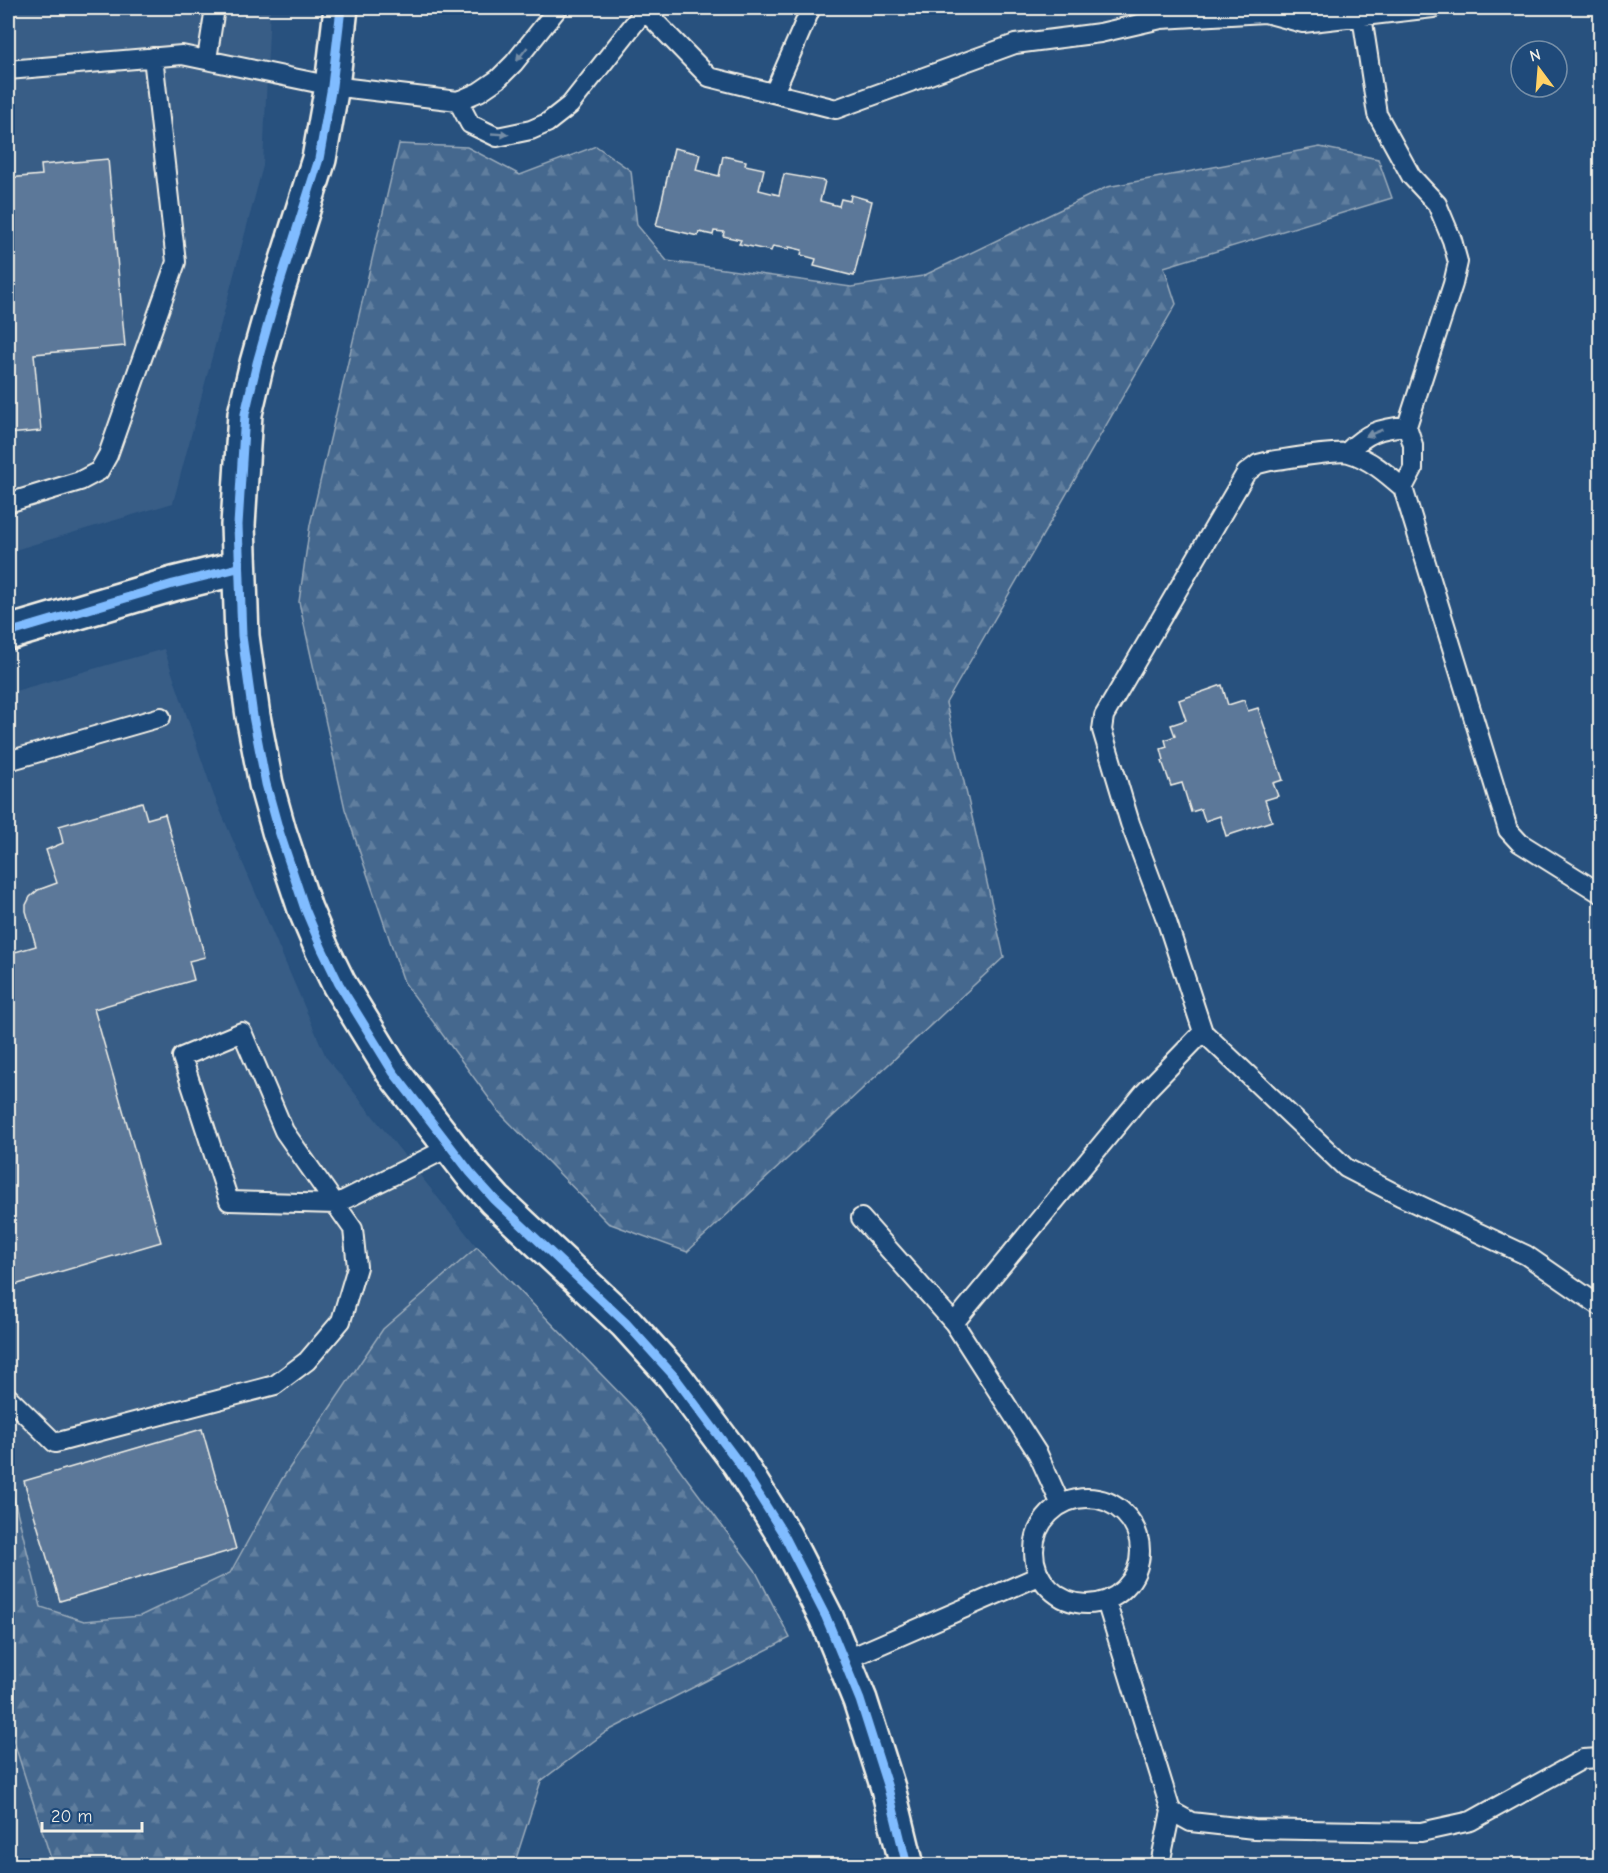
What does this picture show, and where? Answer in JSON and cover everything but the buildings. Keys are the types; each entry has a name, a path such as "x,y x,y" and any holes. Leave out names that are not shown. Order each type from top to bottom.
{"main road":[{"path":"341,8 332,86 319,159 274,302 245,414 238,525 238,568 242,636 253,716 266,784 305,909 322,949 339,984 393,1072 450,1147 495,1200 626,1323 674,1376 739,1463 784,1536 826,1617 860,1700 888,1788 907,1866"},
{"path":"8,633 173,584 238,568"}],"lane":[{"path":"207,59 215,8"},
{"path":"8,70 182,55 332,86 458,101 479,92 498,79 514,63 558,8"},
{"path":"774,93 811,8"},
{"path":"458,101 470,124 497,137 531,130 547,123 570,105 643,9 709,77 836,109 1015,44 1100,33 1161,19 1265,13 1303,23 1433,8"},
{"path":"1362,16 1377,114 1411,176 1437,204 1452,240 1458,262 1407,426 1413,445 1413,469 1403,488"},
{"path":"8,502 80,481 99,471 108,455 176,262 153,57"},
{"path":"1347,452 1360,440 1374,432 1407,426"},
{"path":"1600,893 1520,843 1508,830 1403,488 1370,462 1347,452 1270,461 1258,464 1246,473 1104,716 1102,730 1130,823 1167,922 1203,1032 1346,1168 1526,1255 1600,1306"},
{"path":"8,761 161,717"},
{"path":"8,1396 55,1443 275,1385 307,1361 341,1321 357,1267 353,1229 336,1204 284,1131 242,1032 182,1057 229,1201 336,1204 450,1147"},
{"path":"954,1323 1144,1093 1203,1032"},
{"path":"861,1218 954,1323 1038,1454 1061,1504"},
{"path":"1095,1498 1112,1504 1125,1515 1135,1529 1140,1545 1139,1563 1132,1579 1121,1592 1106,1601 1091,1605 1075,1604 1061,1598 1048,1588 1039,1576 1034,1560 1034,1544 1038,1528 1061,1504 1077,1499 1095,1498"},
{"path":"845,1660 1039,1576"},
{"path":"1106,1601 1171,1811 1158,1866"},
{"path":"1171,1811 1191,1822 1254,1829 1421,1832 1471,1821 1583,1759 1600,1758"}],"shaded area":[{"path":"8,8 270,8 263,166 173,503 8,552"},
{"path":"164,649 214,796 326,1057 477,1247 383,1329 282,1479 230,1573 141,1616 84,1621 41,1607 12,1491 8,1487 8,693"},
{"path":"8,1723 53,1865 8,1865"}],"green space":[{"path":"399,144 467,147 520,175 596,146 631,171 637,225 667,261 851,287 923,276 1107,187 1320,147 1378,159 1392,198 1164,267 1176,304 946,703 1004,957 687,1252 608,1223 499,1112 404,982 345,809 299,602 310,525"},
{"path":"477,1247 635,1409 755,1570 790,1638 606,1732 541,1781 514,1865 53,1865 8,1723 8,1487 12,1491 41,1607 84,1621 140,1616 230,1573 282,1479 383,1329"}],"cycle path":[{"path":"341,8 332,86 319,159 277,292 245,414 238,525 242,636 253,716 266,784 279,831 305,909 322,949 339,984 393,1072 470,1172 495,1200 626,1323 674,1376 739,1463 784,1535 826,1617 860,1700 888,1788 907,1866"},
{"path":"8,633 173,584 238,568"}]}
